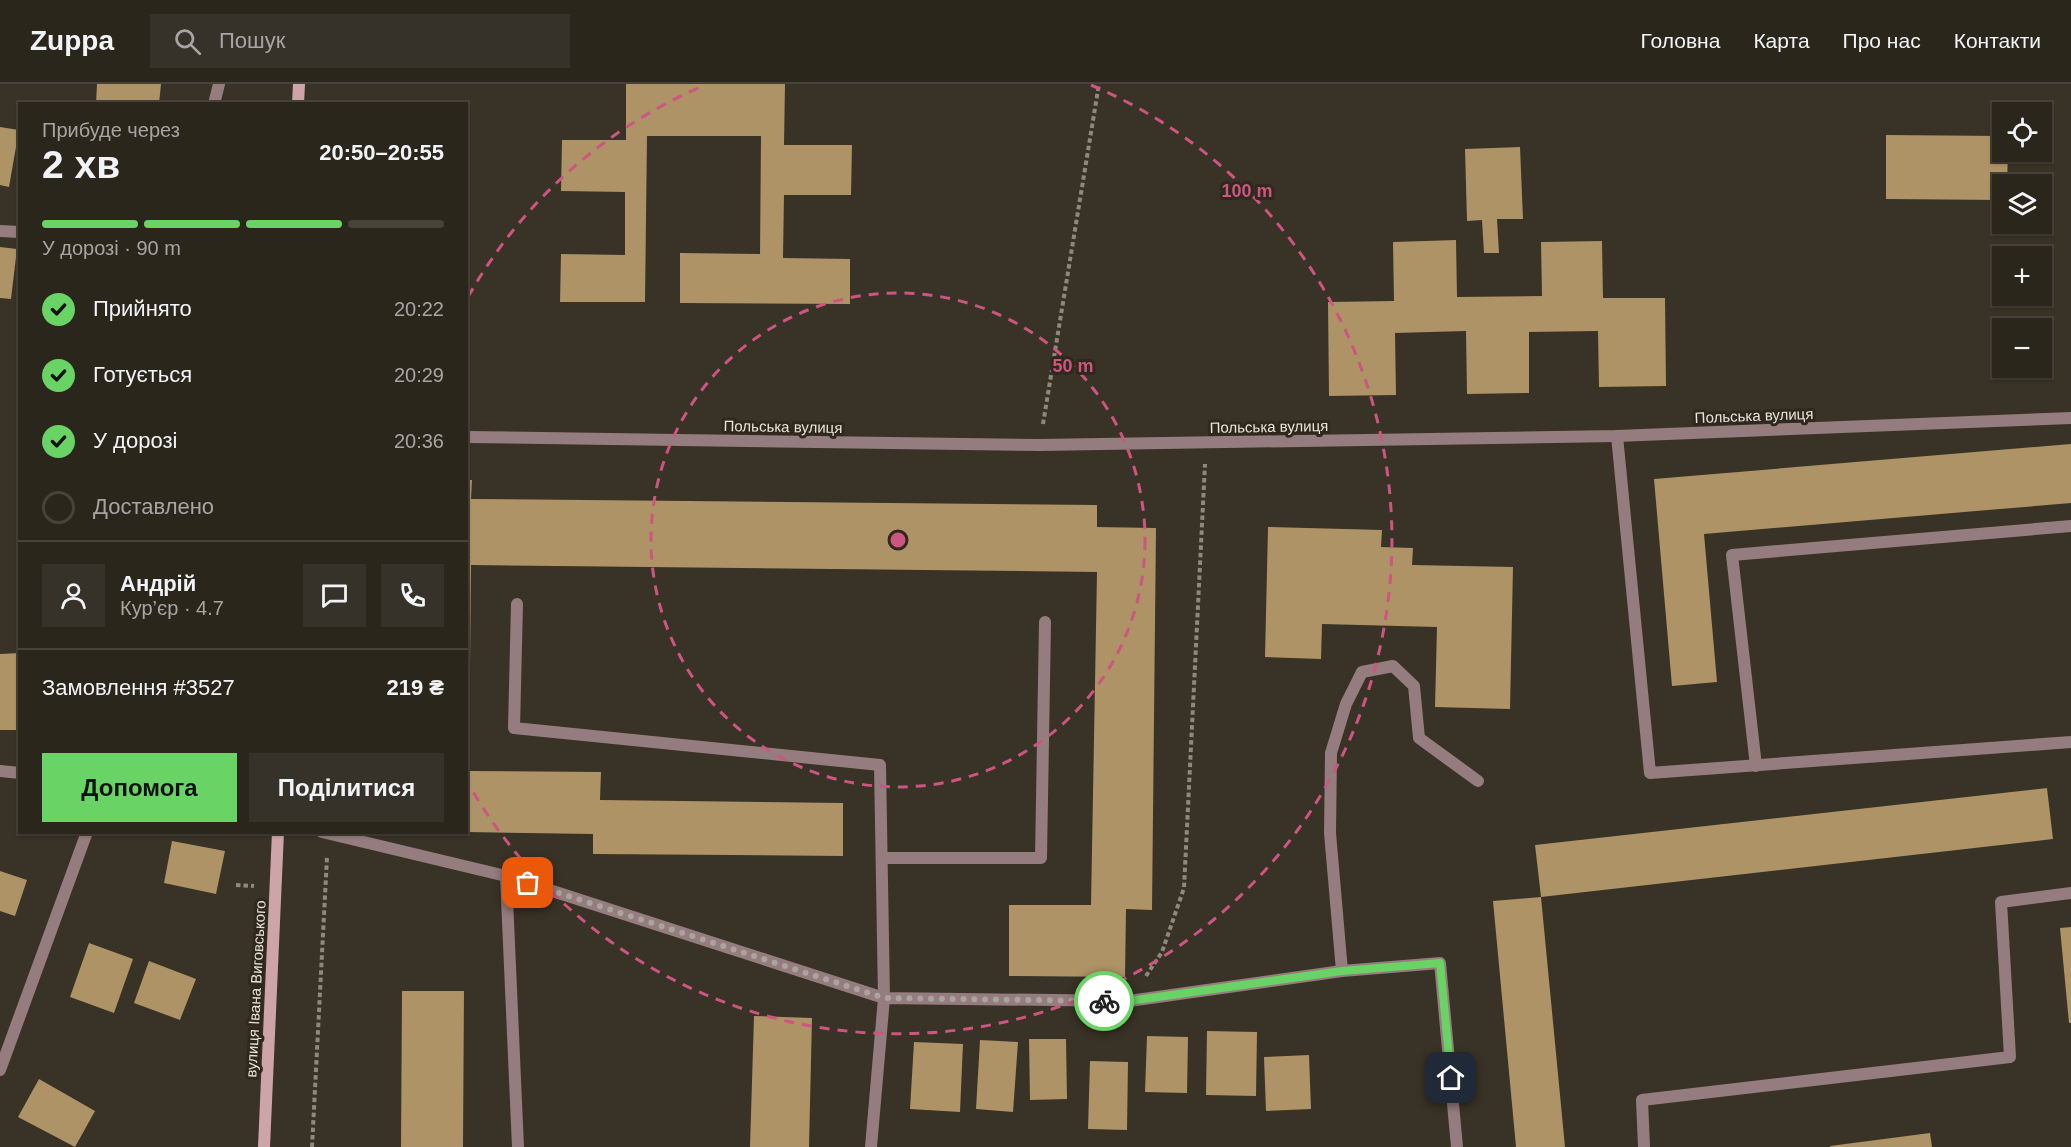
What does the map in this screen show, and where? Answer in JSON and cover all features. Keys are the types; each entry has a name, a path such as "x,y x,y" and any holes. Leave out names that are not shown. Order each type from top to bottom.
{"main road":[{"path":"298,84 298,102"},
{"name":"вулиця Івана Виговського","path":"264,1147 278,834"}],"street":[{"path":"214,102 219,84"},
{"path":"0,231 18,232"},
{"name":"Польська вулиця","path":"468,437 1039,445 1617,436 2071,418"},
{"path":"1617,436 1650,773 2071,742"},
{"path":"1756,766 1732,555 2071,526"},
{"path":"517,604 514,728 880,765 884,998 871,1147"},
{"path":"882,858 1041,858 1045,622"},
{"path":"1342,971 1330,832 1331,753 1346,704 1362,672 1393,666 1414,686 1419,738 1478,781"},
{"path":"0,771 18,773"},
{"path":"0,1071 86,834"},
{"path":"325,834 506,876 884,998 1129,1001 1342,971 1440,963 1457,1147"},
{"path":"506,876 518,1147"},
{"path":"1644,1147 1642,1100 2010,1057 2001,902 2071,893"}],"path":[{"path":"1039,445 1099,84"},
{"path":"1129,1001 1162,951 1184,888 1206,442"},
{"path":"312,1147 325,834"}],"building":[{"path":"97,84 161,84 159,102 96,102"},
{"path":"626,84 785,84 784,145 852,145 851,195 784,195 783,258 850,259 850,304 680,303 680,253 760,254 761,136 647,136 645,302 560,302 561,254 625,255 625,192 561,191 562,140 626,140"},
{"path":"0,127 18,130 9,187 0,185"},
{"path":"1886,135 1992,136 1992,162 2008,162 2007,174 1992,174 1992,200 1886,199"},
{"path":"1520,147 1523,219 1497,219 1499,253 1484,253 1482,220 1467,221 1465,149"},
{"path":"1456,240 1457,297 1542,296 1541,242 1602,241 1603,298 1665,298 1666,386 1599,387 1598,331 1529,332 1529,393 1467,394 1466,331 1395,333 1396,395 1329,396 1328,302 1394,301 1393,242"},
{"path":"0,247 17,249 11,299 0,298"},
{"path":"2071,444 2071,503 1704,534 1717,682 1672,686 1654,479"},
{"path":"468,480 472,480 471,499 1097,505 1097,527 1156,528 1152,910 1126,909 1125,977 1009,976 1009,905 1091,905 1097,572 471,565 469,771 601,772 600,800 843,803 843,856 593,854 593,834 468,832 468,558 471,557 468,557"},
{"path":"1268,527 1382,530 1381,547 1413,548 1412,565 1513,567 1510,709 1435,707 1437,627 1322,624 1321,659 1265,657"},
{"path":"18,653 18,730 0,730 0,654"},
{"path":"2047,788 2053,839 1541,897 1535,845"},
{"path":"172,841 225,851 216,894 164,883"},
{"path":"0,871 27,880 15,916 0,911"},
{"path":"1541,897 1565,1147 1516,1147 1493,901"},
{"path":"2071,927 2071,1023 2069,1023 2060,928"},
{"path":"89,943 133,959 114,1013 70,997"},
{"path":"149,961 196,979 180,1020 134,1003"},
{"path":"402,991 464,991 463,1147 401,1147"},
{"path":"754,1016 812,1018 809,1147 750,1147"},
{"path":"1207,1031 1257,1032 1256,1096 1206,1095"},
{"path":"1147,1036 1188,1037 1187,1093 1145,1092"},
{"path":"1029,1039 1066,1039 1067,1099 1030,1100"},
{"path":"980,1040 1018,1042 1013,1112 976,1109"},
{"path":"914,1042 963,1044 960,1112 910,1109"},
{"path":"1309,1055 1311,1109 1266,1111 1264,1057"},
{"path":"1090,1061 1128,1062 1127,1130 1088,1129"},
{"path":"39,1079 95,1111 75,1147 18,1117"},
{"path":"1930,1133 1932,1147 1830,1147 1830,1146"}],"way so far":[{"path":"528,883 884,998 1104,1001"}],"route":[{"path":"1104,1001 1129,1001 1342,971 1440,963 1451,1078"}]}
